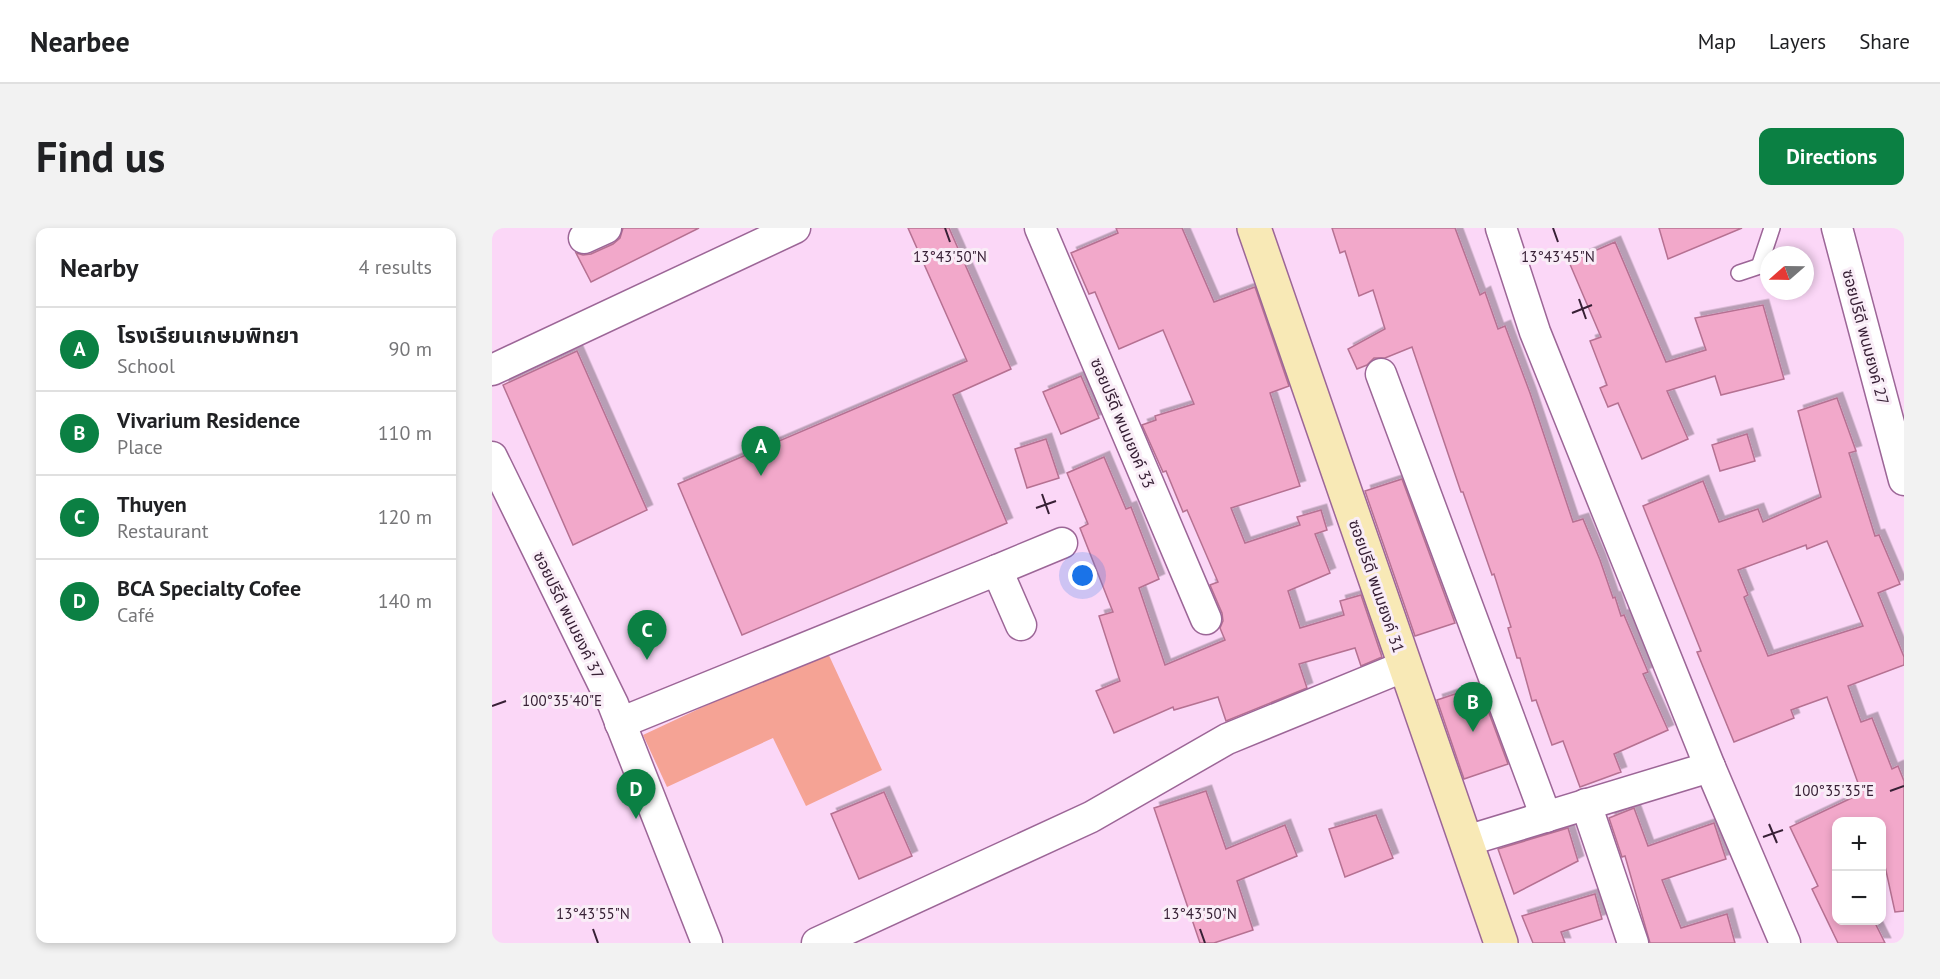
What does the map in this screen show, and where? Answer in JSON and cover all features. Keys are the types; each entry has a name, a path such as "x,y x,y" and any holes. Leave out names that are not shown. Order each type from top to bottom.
{"street":[{"path":"492,370 795,228"},
{"name":"ซอยปรีดี พนมยงค์ 33","path":"1040,228 1206,619"},
{"name":"ซอยปรีดี พนมยงค์ 31","path":"1254,228 1501,943"},
{"path":"1501,228 1535,332 1710,767 1785,943"},
{"name":"ซอยปรีดี พนมยงค์ 27","path":"1836,228 1904,480"},
{"path":"1381,374 1546,817"},
{"name":"ซอยปรีดี พนมยงค์ 37","path":"492,457 613,704 707,943"},
{"path":"620,723 1062,543"},
{"path":"997,570 1021,625"},
{"path":"817,943 1091,817 1227,739 1405,666"},
{"path":"1466,841 1710,767"},
{"path":"1586,804 1633,943"}],"lane":[{"path":"1739,273 1761,264 1772,228"}],"shaded area":[{"path":"826,649 882,770 806,806 773,738 667,787 643,735"}],"building":[{"path":"623,228 699,228 591,282 576,253 591,254 613,244 620,238"},
{"path":"908,228 949,228 1011,369 953,395 1007,523 742,635 678,484 967,361"},
{"path":"1116,228 1182,228 1214,302 1255,287 1289,386 1270,393 1300,486 1231,508 1245,543 1300,525 1297,517 1321,510 1327,530 1315,534 1330,573 1288,591 1300,628 1344,615 1340,601 1361,595 1382,657 1361,666 1355,648 1299,664 1307,688 1226,721 1218,697 1174,710 1173,707 1114,733 1096,691 1120,681 1099,616 1113,612 1080,528 1088,524 1067,473 1104,457 1126,509 1131,507 1159,579 1139,588 1165,665 1225,640 1220,628 1223,621 1222,613 1210,585 1218,582 1187,510 1183,512 1166,471 1163,472 1142,425 1156,420 1155,416 1194,404 1163,330 1119,349 1095,292 1089,294 1071,253 1118,233"},
{"path":"1332,228 1455,228 1480,295 1485,292 1498,329 1505,326 1573,522 1583,519 1613,598 1615,597 1621,616 1624,615 1648,672 1643,674 1668,730 1614,754 1621,772 1580,787 1563,741 1552,745 1536,700 1532,701 1520,658 1517,658 1508,628 1511,627 1494,574 1492,575 1463,492 1461,492 1412,347 1385,358 1374,358 1367,365 1357,369 1348,349 1385,329 1373,290 1359,296 1345,251 1340,253"},
{"path":"1659,228 1742,228 1668,259"},
{"path":"1615,242 1666,362 1706,350 1695,318 1763,305 1784,379 1721,395 1715,376 1667,391 1688,439 1642,459 1618,403 1608,407 1600,388 1607,385 1590,341 1601,337 1569,262"},
{"path":"577,351 647,510 573,545 503,385"},
{"path":"1081,376 1099,418 1061,434 1043,392"},
{"path":"1837,398 1856,451 1849,453 1875,536 1879,535 1900,584 1878,593 1904,657 1904,665 1848,686 1861,722 1872,718 1892,769 1898,766 1904,781 1904,911 1895,912 1886,871 1886,817 1832,817 1832,925 1876,925 1885,943 1838,943 1812,889 1818,886 1790,827 1860,794 1827,697 1791,710 1794,718 1734,742 1697,652 1701,651 1643,506 1703,481 1719,522 1758,509 1763,522 1821,497 1798,411","holes":["1827,541 1863,626 1768,656 1744,597 1748,595 1738,570 1806,545 1807,549"]},
{"path":"1747,434 1755,461 1720,471 1712,445"},
{"path":"1046,439 1059,478 1027,488 1015,449"},
{"path":"1402,479 1455,623 1415,636 1365,491"},
{"path":"1479,686 1508,764 1464,779 1437,700"},
{"path":"1206,791 1226,849 1285,825 1297,856 1237,881 1253,930 1214,943 1200,943 1154,808"},
{"path":"884,792 912,856 859,879 831,814"},
{"path":"1634,808 1648,846 1714,823 1726,859 1662,880 1681,928 1727,914 1735,943 1650,943 1625,856 1622,857 1609,818"},
{"path":"1376,815 1393,858 1345,877 1329,829"},
{"path":"1568,828 1578,861 1514,894 1498,849"},
{"path":"1595,894 1602,919 1561,932 1565,943 1533,943 1522,916"}],"place":[{"name":"โรงเรียนเกษมพิทยา","path":"761,476"},
{"name":"Thuyen","path":"647,660"},
{"name":"Vivarium Residence","path":"1473,732"},
{"name":"BCA Specialty Cofee","path":"636,819"}]}
